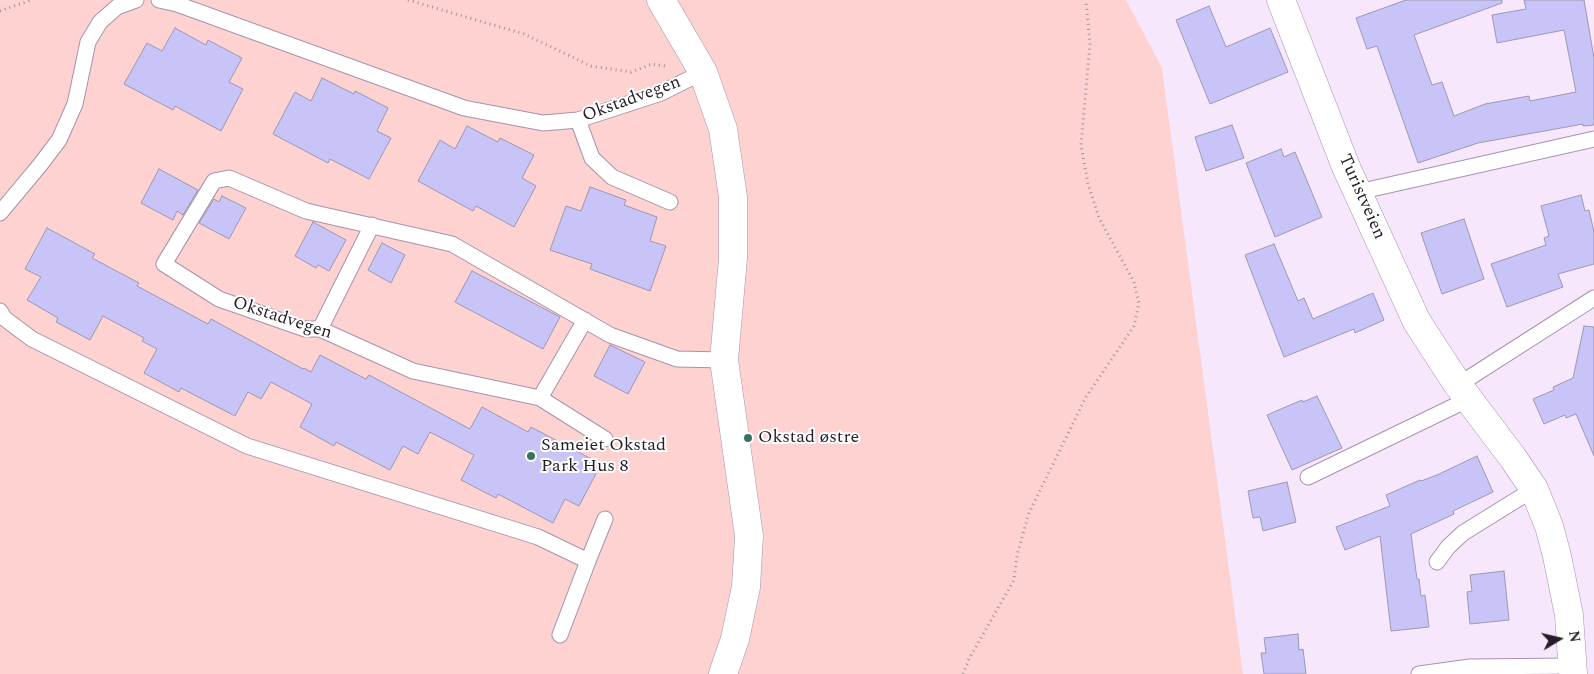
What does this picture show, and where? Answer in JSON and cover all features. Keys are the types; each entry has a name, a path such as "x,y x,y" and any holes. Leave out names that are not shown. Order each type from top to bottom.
{"street":[{"name":"Okstadvegen","path":"661,0 703,72 723,129 733,197 733,258 724,360 749,536 746,587 736,639 723,674"},
{"name":"Turistveien","path":"1281,0 1346,167 1417,322 1464,392 1534,489 1549,526 1557,556 1569,615 1573,670"}],"lane":[{"path":"0,213 40,166 59,140 75,104 88,42 100,22 117,7 136,0"},
{"name":"Okstadvegen","path":"159,0 176,4 464,108 544,123 578,120 661,93 703,72"},
{"path":"578,120 592,158 612,177 670,202"},
{"path":"1358,192 1594,140"},
{"name":"Okstadvegen","path":"540,398 413,371 320,329 305,329 219,299 164,264 214,181 229,178 306,211 452,244 610,335 677,359 724,360"},
{"path":"320,329 372,225"},
{"path":"1308,477 1464,392 1594,298"},
{"path":"0,311 4,318 32,339 247,446 538,537 588,561"},
{"path":"585,320 540,398 605,439"},
{"path":"1437,562 1448,547 1463,533 1534,489"},
{"path":"560,635 605,519"},
{"path":"1419,674 1470,667 1573,670"}],"path":[{"path":"0,11 31,0"},
{"path":"408,0 524,34 591,66 631,72 652,64 703,72"},
{"path":"963,674 969,659 1014,580 1017,554 1029,513 1086,397 1134,326 1139,303 1134,282 1099,218 1088,184 1081,145 1090,44 1086,0"}],"shaded area":[{"path":"0,0 1126,0 1162,68 1243,674 0,674"}],"building":[{"path":"1406,0 1502,0 1502,3 1414,35 1432,85 1442,82 1454,116 1485,104 1529,96 1530,101 1576,92 1564,30 1497,43 1492,15 1526,9 1524,0 1584,0 1594,58 1594,125 1583,126 1583,124 1478,143 1418,163 1377,46 1367,49 1356,18"},
{"path":"1209,6 1226,47 1270,28 1288,72 1210,104 1176,20"},
{"path":"175,28 206,45 208,40 242,58 229,82 243,89 221,131 175,106 173,110 124,84 147,43 162,51"},
{"path":"322,78 354,94 355,91 388,108 377,131 391,138 369,179 330,159 328,163 273,134 295,92 311,101"},
{"path":"1232,125 1244,158 1206,171 1195,137"},
{"path":"467,126 498,142 500,138 534,155 522,178 536,186 514,227 476,206 473,211 418,181 440,140 455,149"},
{"path":"1281,149 1284,157 1295,152 1322,217 1275,237 1246,163"},
{"path":"159,169 198,190 183,215 177,211 173,220 141,203"},
{"path":"590,187 626,200 624,205 657,217 650,241 666,246 650,291 590,269 592,264 550,250 566,206 581,211"},
{"path":"1581,195 1585,211 1589,210 1594,232 1594,264 1558,274 1563,287 1507,307 1491,264 1546,245 1544,238 1549,236 1541,206"},
{"path":"222,196 246,208 229,239 199,223 214,199 219,202"},
{"path":"1464,219 1484,279 1442,294 1421,233"},
{"path":"313,222 346,240 329,271 318,265 316,268 295,256"},
{"path":"47,228 95,254 92,258 139,283 137,286 208,324 211,319 303,369 311,372 320,355 366,379 369,375 470,429 482,407 528,432 531,427 601,464 579,506 565,499 553,523 498,494 496,498 461,480 474,455 430,432 418,454 403,446 390,470 336,442 334,446 300,427 312,404 271,382 261,399 248,392 235,416 181,388 179,392 144,373 157,349 142,341 144,338 103,316 90,340 56,322 58,318 27,300 41,277 25,269"},
{"path":"382,243 405,255 391,283 368,270"},
{"path":"1274,244 1298,301 1304,298 1313,319 1373,293 1384,320 1355,333 1354,329 1284,357 1245,255"},
{"path":"472,271 560,317 543,349 455,302"},
{"path":"1584,326 1594,327 1594,456 1576,414 1566,418 1565,415 1544,424 1533,399 1554,390 1553,387 1573,378"},
{"path":"610,345 645,362 628,394 594,376"},
{"path":"1317,396 1342,448 1292,470 1267,415 1302,400 1303,402"},
{"path":"1477,456 1493,492 1453,511 1454,514 1411,534 1417,579 1419,579 1421,596 1425,595 1429,627 1391,631 1380,536 1345,550 1336,527 1390,506 1386,495 1420,480 1437,475"},
{"path":"1287,482 1296,522 1263,531 1260,517 1253,518 1248,491"},
{"path":"1504,571 1509,620 1470,624 1467,592 1472,591 1470,575"},
{"path":"1298,634 1299,650 1303,649 1306,674 1264,674 1261,653 1266,653 1264,638"}],"place":[{"name":"Okstad østre","path":"748,438"},
{"name":"Sameiet Okstad Park Hus 8","path":"531,456"}]}
